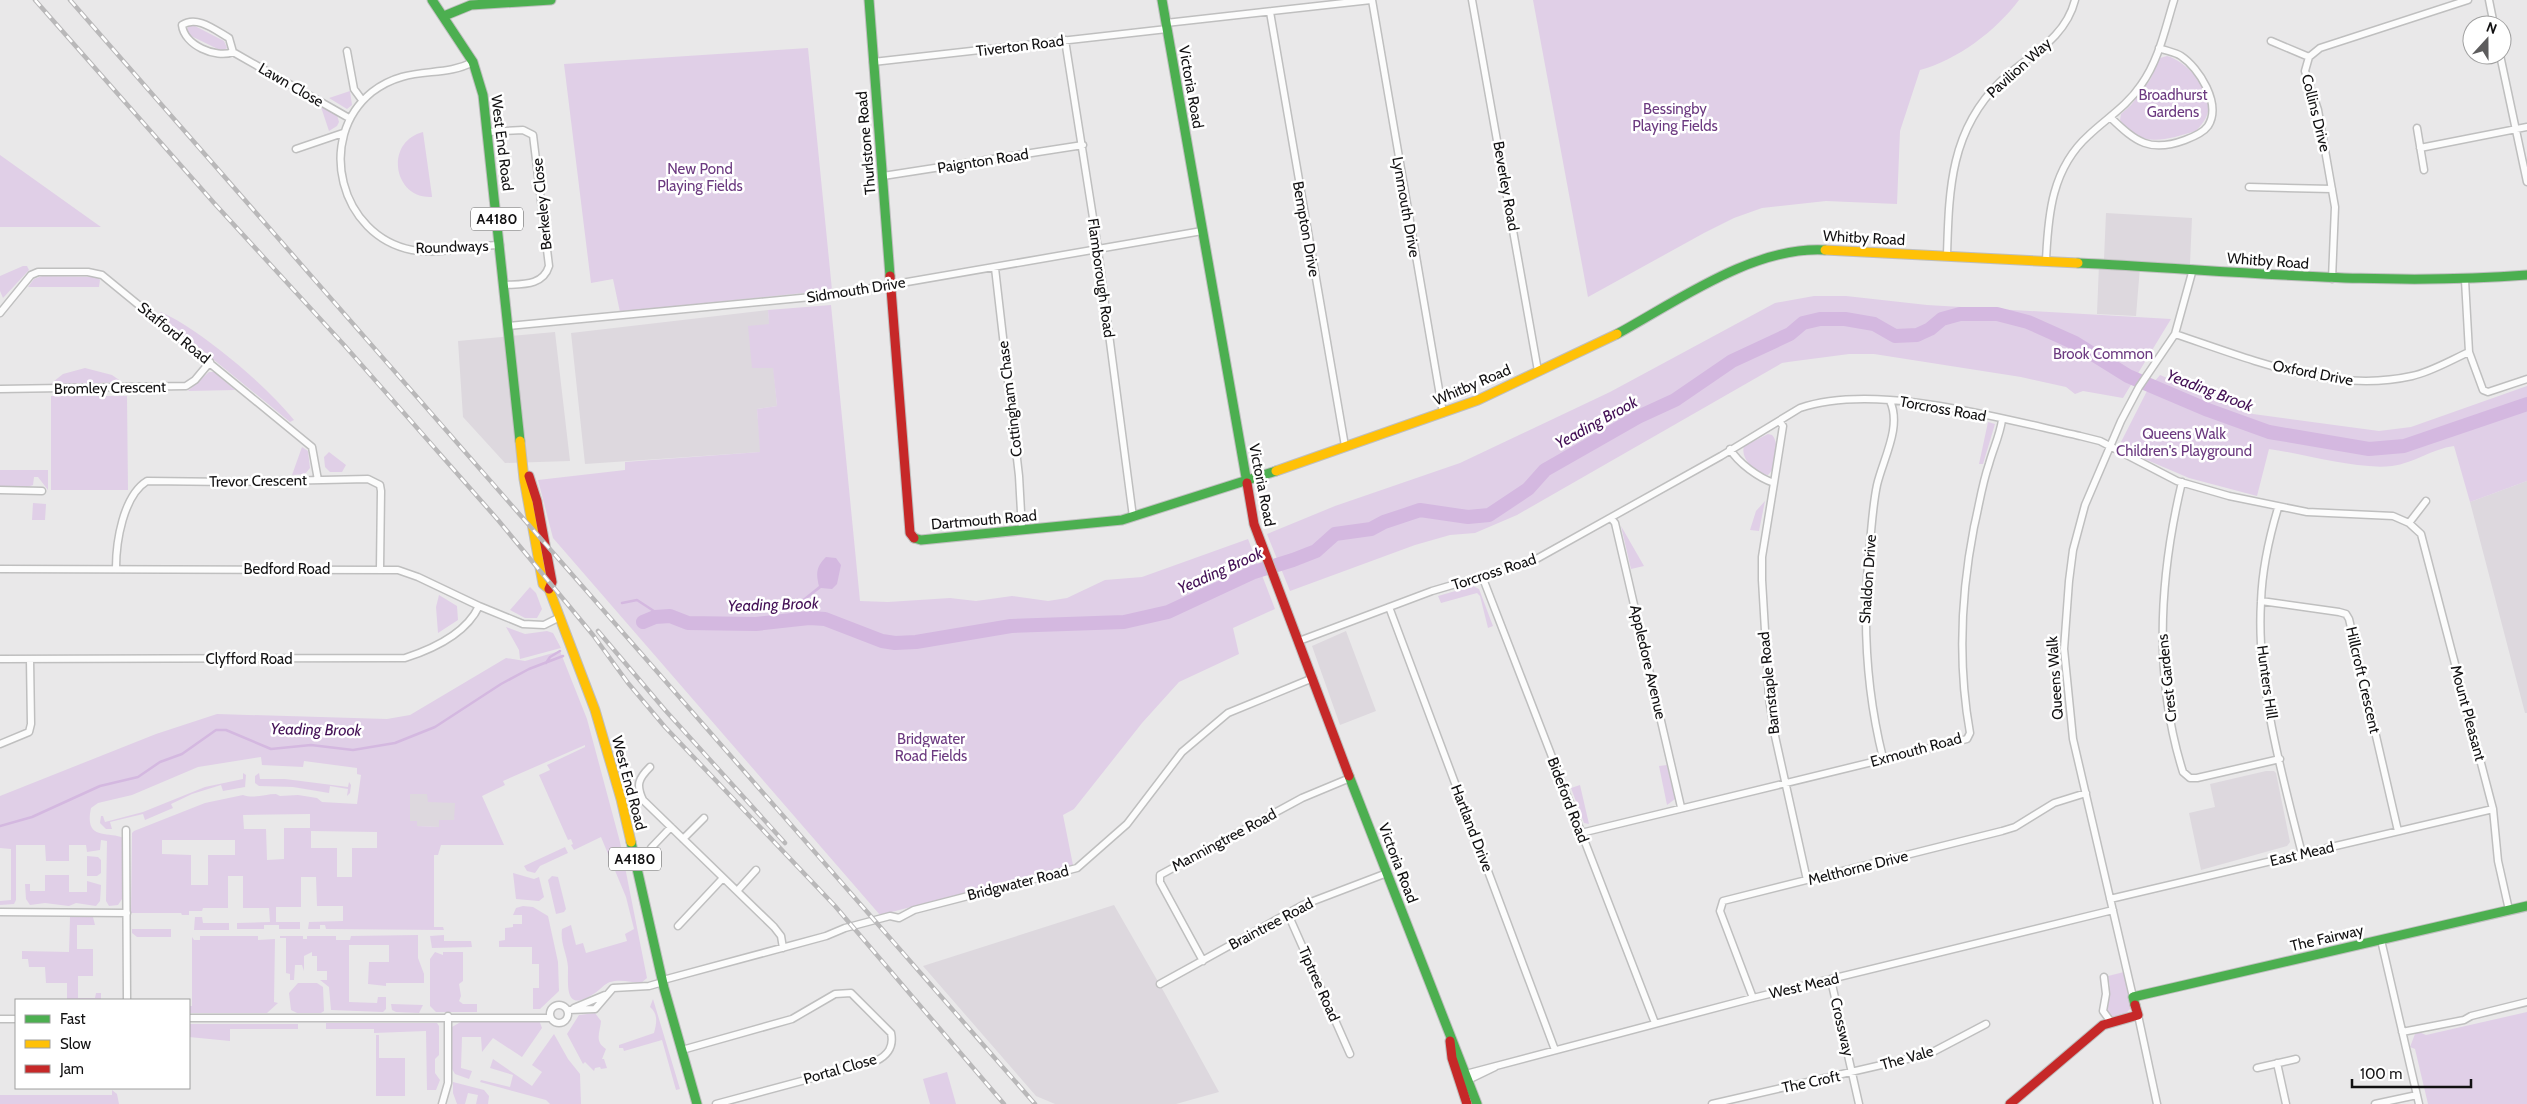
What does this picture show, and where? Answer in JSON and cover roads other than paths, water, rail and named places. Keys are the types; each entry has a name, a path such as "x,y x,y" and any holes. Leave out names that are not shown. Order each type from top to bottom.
{"street":[{"name":"West End Road","path":"432,0 473,62 483,95 505,286 521,451 537,501 552,582 546,586 560,617 595,710 621,799 663,981 698,1104"},
{"path":"444,16 471,5 551,0"},
{"name":"Thurlstone Road","path":"869,0 892,284"},
{"name":"Victoria Road","path":"1162,0 1254,524 1269,568 1299,641 1449,1036 1452,1058 1477,1104"},
{"name":"Tiverton Road","path":"873,62 1065,40 1371,0"},
{"name":"Lynmouth Drive","path":"1371,0 1443,413"},
{"name":"Beverley Road","path":"1472,0 1538,371"},
{"name":"Pavilion Way","path":"1948,255 1952,171 1959,144 1984,100 1999,83 2048,43 2064,25 2075,0"},
{"path":"2046,261 2050,208 2060,172 2078,145 2111,118 2141,85 2155,62 2174,0"},
{"name":"Collins Drive","path":"2332,279 2335,208 2318,110 2305,71 2309,57 2320,48 2468,0"},
{"path":"2489,0 2492,15"},
{"name":"Bempton Drive","path":"1270,12 1345,446"},
{"name":"Lawn Close","path":"233,52 220,56 207,50 187,39 183,33 182,25 188,21 196,21 216,30 229,38 233,52 349,118"},
{"name":"Flamborough Road","path":"1065,40 1082,145 1133,516"},
{"path":"2271,41 2309,57"},
{"path":"2111,118 2136,140 2153,147 2186,140 2199,134 2208,126 2212,115 2212,104 2200,77 2193,66 2180,55 2159,48"},
{"path":"347,50 354,89 362,100"},
{"name":"Roundways","path":"473,62 462,67 402,76 387,82 362,100 349,118 343,133 341,175 346,192 356,211 381,236 413,250 500,245"},
{"path":"2502,65 2527,182"},
{"path":"2420,148 2527,127"},
{"path":"2417,128 2424,170"},
{"name":"Berkeley Close","path":"488,132 522,130 533,135 549,266 547,275 536,282 505,286"},
{"path":"296,149 343,133"},
{"name":"Paignton Road","path":"883,176 1082,145"},
{"path":"2249,187 2332,189"},
{"name":"Sidmouth Drive","path":"508,326 832,295 1202,231"},
{"name":"Whitby Road","path":"1246,479 1478,400 1589,349 1734,270 1777,254 1805,249 1948,255 2332,279 2465,280 2527,276"},
{"name":"Cottingham Chase","path":"995,268 1019,476 1022,530"},
{"name":"Queens Walk","path":"2158,1104 2073,739 2064,649 2073,550 2085,505 2109,445 2140,387 2174,334 2193,269"},
{"name":"Stafford Road","path":"0,313 31,276 38,272 96,272 210,362 312,447 318,480"},
{"path":"2465,280 2469,352 2483,390 2488,392 2527,379"},
{"name":"Dartmouth Road","path":"892,284 910,532 915,539 1085,525 1133,516 1246,479"},
{"name":"Oxford Drive","path":"2174,334 2288,371 2353,382 2392,380 2415,376 2469,352"},
{"name":"Bromley Crescent","path":"0,389 186,386 195,380 210,362"},
{"name":"Torcross Road","path":"1299,641 1340,629 1389,606 1530,562 1611,518 1800,408 1824,400 1890,400 1928,405 2100,441 2109,445"},
{"name":"Shaldon Drive","path":"1883,758 1871,706 1865,635 1866,581 1877,486 1895,423 1894,409 1890,400"},
{"name":"Exmouth Road","path":"1581,833 1967,738 1970,733 1963,696 1963,639 1966,591 1974,528 1988,466 2002,420"},
{"path":"1730,449 1764,479 1774,483 1782,426 1779,421"},
{"path":"2109,445 2123,454 2182,482 2278,508 2323,514 2393,516 2409,522 2426,501"},
{"name":"Trevor Crescent","path":"116,568 118,534 134,494 147,481 368,479 380,485 381,491 380,569"},
{"name":"Crest Gardens","path":"2182,482 2168,550 2162,625 2168,703 2183,772 2190,778 2197,778 2280,759"},
{"name":"Barnstaple Road","path":"1774,483 1762,557 1761,603 1769,698 1807,880"},
{"path":"0,490 42,491"},
{"name":"Hunters Hill","path":"2278,508 2269,542 2260,602 2261,656 2266,692 2302,854"},
{"name":"Appledore Avenue","path":"1611,518 1615,522 1681,807"},
{"name":"Mount Pleasant","path":"2409,522 2421,534 2425,544 2493,809 2498,861 2509,910"},
{"name":"Bedford Road","path":"0,569 398,570 418,577 479,606 523,624 544,625 560,617"},
{"name":"Bideford Road","path":"1482,576 1655,1023"},
{"name":"Hillcroft Crescent","path":"2260,602 2347,612 2398,831"},
{"name":"Clyfford Road","path":"0,659 405,658 452,636 468,624 479,606"},
{"name":"Hartland Drive","path":"1389,606 1555,1050"},
{"path":"0,744 29,732 31,724 30,659"},
{"name":"Bridgwater Road","path":"568,1010 605,995 617,986 640,987 819,938 890,916 899,918 904,914 1077,868 1128,824 1182,752 1223,717 1244,705 1313,678"},
{"path":"650,767 638,781 638,788 643,800 774,927 781,936 783,948"},
{"name":"Manningtree Road","path":"1203,961 1160,882 1160,875 1302,798 1350,778"},
{"name":"Melthorne Drive","path":"1753,998 1720,911 1721,904 1727,899 2002,831 2019,824 2054,803 2086,793"},
{"name":"East Mead","path":"2110,899 2493,809"},
{"path":"684,839 704,818"},
{"path":"650,848 671,827"},
{"path":"126,830 127,999"},
{"path":"737,892 756,870"},
{"name":"Braintree Road","path":"1160,984 1303,905 1387,873"},
{"path":"678,926 723,878"},
{"name":"The Fairway","path":"2133,997 2527,906"},
{"name":"West Mead","path":"1463,1078 1496,1066 1655,1023 2113,910"},
{"path":"0,912 127,913"},
{"name":"Tiptree Road","path":"1288,914 1350,1054"},
{"path":"2381,940 2418,1104"},
{"path":"2104,977 2106,994 2103,1011 2111,1022"},
{"name":"Crossway","path":"1831,980 1859,1104"},
{"name":"Portal Close","path":"682,1050 792,1019 835,994 843,992 851,993 891,1034 893,1042 890,1050 885,1056 876,1061 716,1104"},
{"path":"2402,1032 2464,1020 2470,1016 2527,1002"},
{"path":"190,1018 448,1016 551,1018 556,1023 564,1022 569,1015 568,1010 561,1005 556,1006 551,1009 551,1018"},
{"path":"2010,1104 2103,1025 2138,1015"},
{"path":"442,1104 448,1083 448,1016"},
{"path":"0,1019 15,1019"},
{"name":"The Vale","path":"1852,1073 1929,1054 1986,1024"},
{"path":"2257,1068 2296,1059"},
{"path":"2277,1063 2286,1104"},
{"name":"The Croft","path":"1712,1104 1852,1073"},
{"name":"Victoria Road","path":"1463,1078 1467,1104"},
{"path":"2375,1104 2417,1095"}],"waterway":[{"name":"Yeading Brook","path":"643,622 655,617 670,616 688,623 756,624 809,618 825,619 882,641 895,643 916,642 1011,626 1124,622 1168,612 1254,572 1316,551 1335,534 1371,529 1384,522 1420,510 1468,517 1489,515 1528,489 1545,470 1638,417 1675,400 1732,361 1790,334 1803,323 1820,319 1845,319 1874,324 1895,336 1917,335 1930,329 1942,319 1960,314 1997,314 2028,322 2075,343 2128,376 2208,410 2269,432 2369,449 2404,446 2527,404"},
{"name":"Yeading Brook","path":"622,603 637,600 663,617"},
{"name":"Yeading Brook","path":"546,663 550,657 560,651"},
{"name":"Yeading Brook","path":"0,826 32,817 100,786 138,777 160,762 182,754 216,730 226,730 271,749 311,745 353,750 395,743 435,727 501,684 529,669 563,656"}],"railway":[{"path":"35,0 498,520 593,635 628,683 665,727 835,906 1004,1104"},
{"path":"70,0 1035,1104"},
{"path":"598,631 665,710 785,843"}],"park label":[{"name":"Broadhurst Gardens","path":"2173,104"},
{"name":"Bessingby Playing Fields","path":"1675,118"},
{"name":"New Pond Playing Fields","path":"700,178"},
{"name":"Brook Common","path":"2103,354"},
{"name":"Queens Walk Children's Playground","path":"2184,442"},
{"name":"Bridgwater Road Fields","path":"931,748"}]}
